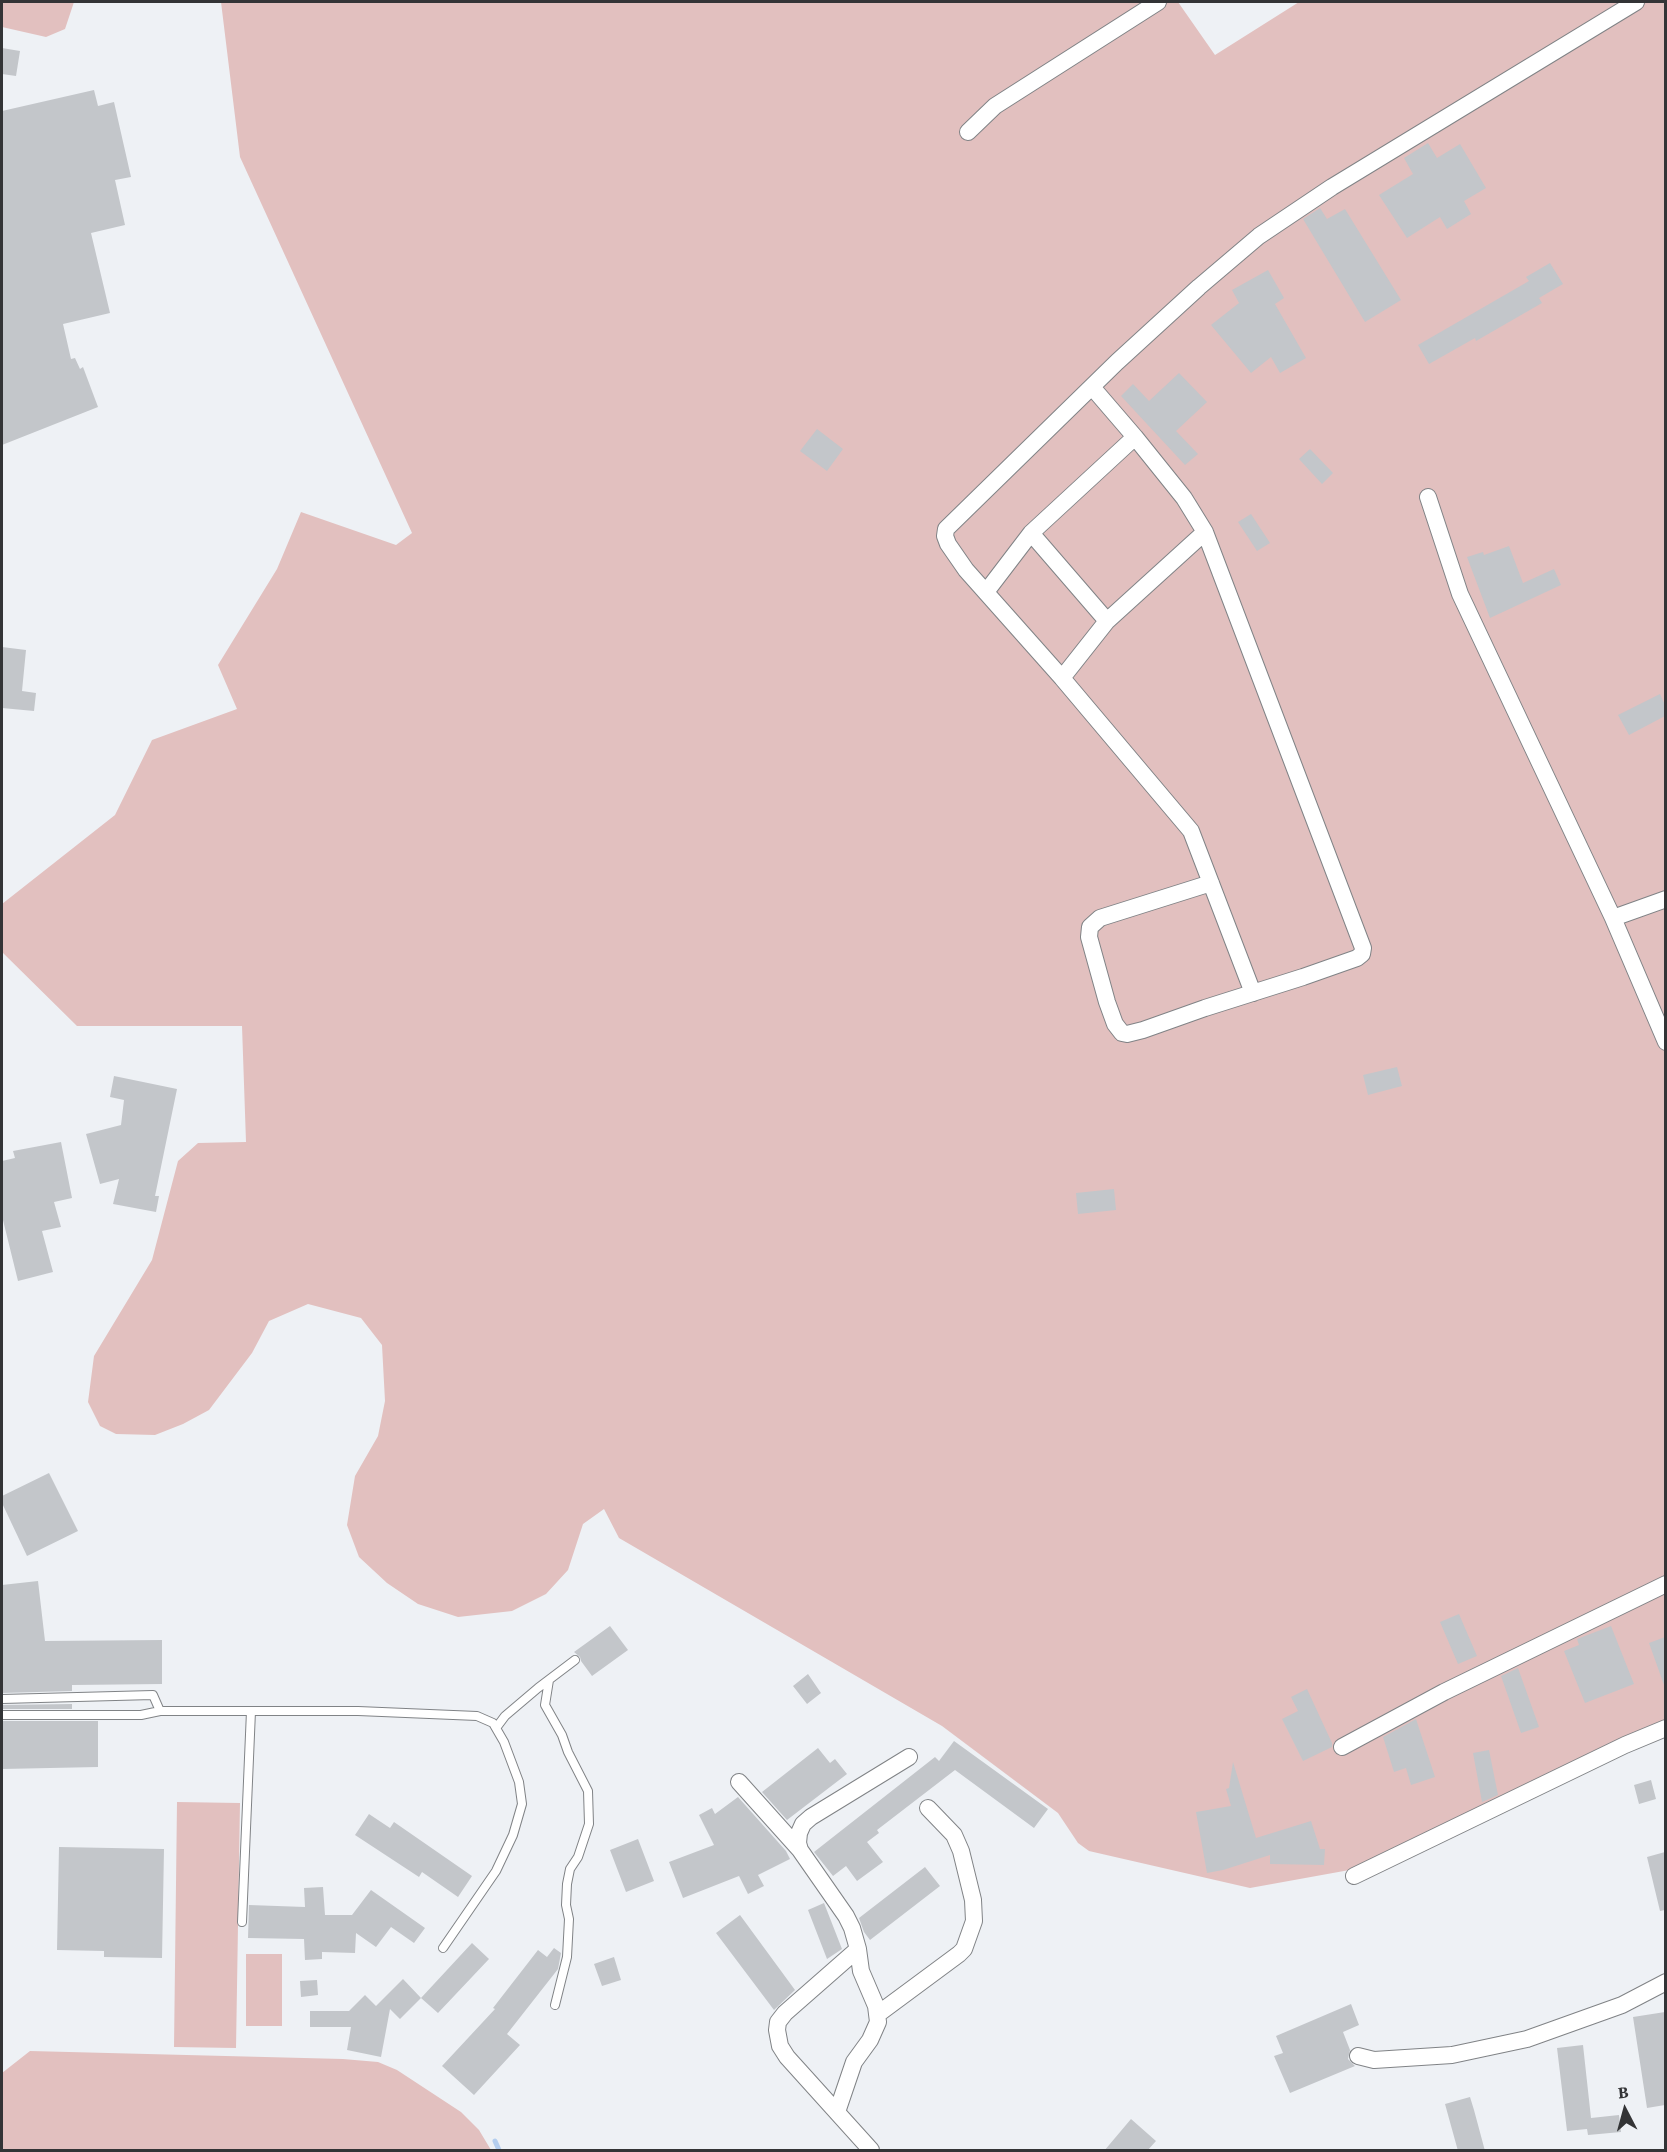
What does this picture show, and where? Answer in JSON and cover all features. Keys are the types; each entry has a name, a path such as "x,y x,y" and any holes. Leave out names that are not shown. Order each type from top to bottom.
{"street":[{"path":"968,132 995,106 1158,2"},
{"path":"1252,993 1191,831 986,592 948,544 945,536 946,529 1092,387 1199,287 1259,236 1332,187 1633,2"},
{"path":"1092,387 1135,436 1184,498 1205,532 1363,948 1362,954 1357,958 1127,1034 1122,1033 1115,1024 1089,938 1090,927 1100,918 1211,883"},
{"path":"986,592 1031,532 1135,436"},
{"path":"1428,497 1460,594 1614,918 1665,1042"},
{"path":"1031,532 1107,621"},
{"path":"1062,678 1107,621 1205,532"},
{"path":"1614,918 1665,898"},
{"path":"1342,1747 1444,1692 1665,1584"},
{"path":"1354,1876 1625,1745 1665,1728"},
{"path":"800,1850 799,1833 803,1824 811,1817 909,1757"},
{"path":"739,1782 800,1850 846,1916 858,1948 861,1971 878,2014 878,2022 870,2040 854,2062 837,2112"},
{"path":"878,2014 959,1954 964,1948 974,1921 973,1900 961,1851 954,1835 928,1808"},
{"path":"858,1948 785,2013 778,2022 777,2030 780,2046 787,2057 871,2151"},
{"path":"1358,2056 1374,2060 1452,2055 1527,2039 1622,2005 1665,1982"}],"lane":[{"path":"496,1728 505,1716 575,1660"},
{"path":"549,1680 545,1705 588,1791 589,1824 578,1857 570,1869 567,1884 569,1919 567,1958 555,2005"},
{"path":"2,1700 153,1695 160,1711"},
{"path":"2,1715 141,1715 160,1711 358,1711 477,1716 493,1723 504,1742 519,1782 522,1804 513,1835 496,1871 443,1948"},
{"path":"242,1922 251,1712"}],"shaded area":[{"path":"2,2 74,2 65,29 46,37 2,27"},
{"path":"221,2 1178,2 1215,55 1299,2 1665,2 1665,1724 1355,1869 1250,1888 1089,1851 1078,1843 1058,1813 942,1726 619,1538 604,1509 583,1524 568,1570 546,1594 512,1611 458,1617 418,1604 387,1583 359,1557 347,1525 355,1476 378,1436 385,1401 382,1345 361,1318 308,1304 269,1321 252,1353 209,1410 155,1435 116,1434 100,1426 88,1402 94,1356 152,1260 178,1161 198,1143 246,1142 242,1026 77,1026 2,952 2,904 115,815 152,740 237,709 218,665 277,569 301,512 396,545 412,533 240,157"},
{"path":"177,1802 240,1803 236,2048 174,2047"},
{"path":"246,1954 282,1954 282,2026 246,2026"},
{"path":"30,2051 343,2059 378,2062 397,2070 461,2112 479,2130 491,2150 2,2150 2,2073"}],"building":[{"path":"2,48 20,51 16,76 2,74"},
{"path":"94,90 98,106 114,102 131,177 115,180 125,225 91,233 110,313 63,324 71,359 75,358 80,369 83,367 98,407 2,445 2,111"},
{"path":"1428,143 1437,158 1460,144 1486,188 1464,201 1471,214 1447,229 1440,217 1407,238 1379,195 1413,174 1404,158"},
{"path":"1320,208 1327,219 1345,209 1401,300 1365,322 1303,219"},
{"path":"1550,263 1563,284 1539,298 1542,303 1476,341 1475,338 1429,364 1418,345 1529,281 1526,277"},
{"path":"1268,270 1284,298 1275,304 1306,358 1280,373 1271,357 1251,373 1211,325 1239,303 1232,290"},
{"path":"1179,373 1207,402 1176,431 1198,454 1185,465 1121,396 1133,384 1149,401"},
{"path":"817,429 843,449 827,471 800,451"},
{"path":"1310,449 1333,473 1322,484 1299,459"},
{"path":"1251,514 1270,543 1257,551 1238,522"},
{"path":"1509,546 1523,583 1554,569 1561,585 1490,618 1467,557 1483,552 1484,555"},
{"path":"2,647 26,650 22,691 36,693 34,711 2,708"},
{"path":"1660,694 1665,705 1665,716 1629,735 1618,715"},
{"path":"1397,1067 1402,1086 1368,1095 1363,1075"},
{"path":"114,1076 177,1089 155,1196 159,1196 156,1212 113,1204 119,1179 100,1184 86,1134 121,1125 124,1100 110,1097"},
{"path":"61,1142 72,1198 54,1202 61,1227 42,1231 53,1272 18,1281 2,1216 2,1161 15,1158 13,1151"},
{"path":"1114,1189 1116,1210 1078,1214 1076,1193"},
{"path":"49,1473 78,1531 27,1556 2,1503 2,1496"},
{"path":"38,1581 45,1641 162,1640 162,1684 72,1685 72,1691 2,1693 2,1585"},
{"path":"1459,1614 1477,1656 1458,1664 1440,1622"},
{"path":"610,1626 628,1650 592,1676 574,1652"},
{"path":"1611,1626 1634,1684 1585,1703 1564,1651 1579,1645 1577,1639"},
{"path":"1665,1637 1665,1684 1664,1685 1649,1643"},
{"path":"1518,1668 1539,1727 1521,1733 1501,1676"},
{"path":"808,1674 821,1693 807,1704 793,1686"},
{"path":"1307,1689 1332,1747 1303,1761 1282,1719 1298,1711 1291,1697"},
{"path":"72,1704 72,1709 2,1709 2,1705"},
{"path":"1416,1719 1435,1777 1411,1785 1406,1768 1394,1772 1383,1737"},
{"path":"2,1721 98,1721 98,1767 2,1769"},
{"path":"954,1741 1048,1809 1034,1828 955,1770 877,1830 879,1833 867,1842 883,1862 857,1881 846,1866 833,1876 814,1852 935,1757 939,1761"},
{"path":"818,1748 830,1763 835,1759 847,1774 787,1820 762,1792"},
{"path":"1489,1750 1498,1795 1482,1802 1473,1753"},
{"path":"1233,1762 1256,1838 1311,1821 1320,1849 1325,1849 1324,1865 1270,1864 1270,1855 1207,1873 1196,1812 1231,1806 1226,1789 1229,1788"},
{"path":"1651,1780 1656,1799 1639,1804 1634,1785"},
{"path":"738,1797 786,1851 790,1859 758,1875 764,1886 748,1894 739,1876 683,1898 669,1862 714,1845 699,1815 712,1808 715,1814"},
{"path":"369,1814 390,1828 394,1822 472,1876 458,1897 422,1872 419,1877 355,1835"},
{"path":"638,1839 654,1881 626,1892 610,1850"},
{"path":"59,1847 164,1849 162,1958 104,1957 104,1951 57,1950"},
{"path":"1665,1852 1665,1910 1660,1911 1647,1857"},
{"path":"925,1867 940,1886 870,1940 859,1918"},
{"path":"323,1887 325,1915 352,1915 371,1890 425,1928 414,1943 391,1927 376,1947 356,1933 355,1953 322,1952 322,1959 305,1960 304,1939 248,1938 249,1905 305,1907 304,1888"},
{"path":"824,1903 842,1949 827,1959 808,1910"},
{"path":"740,1915 795,1990 774,2010 716,1933"},
{"path":"472,1943 489,1959 438,2013 421,1998"},
{"path":"554,1948 561,1953 558,1969 507,2034 520,2045 474,2095 442,2066 495,2009 493,2008 538,1950 547,1957"},
{"path":"614,1957 621,1980 602,1986 594,1964"},
{"path":"403,1979 421,1998 400,2019 390,2009 381,2057 347,2050 351,2027 310,2027 310,2011 349,2011 365,1995 376,2006"},
{"path":"317,1980 318,1995 301,1997 300,1981"},
{"path":"1351,2004 1359,2025 1343,2032 1350,2050 1348,2059 1355,2066 1290,2093 1274,2056 1283,2053 1276,2036"},
{"path":"1665,2012 1665,2105 1647,2108 1633,2017"},
{"path":"1583,2045 1591,2118 1619,2115 1621,2132 1588,2135 1587,2129 1567,2131 1557,2048"},
{"path":"1470,2097 1485,2151 1458,2151 1445,2104"},
{"path":"1131,2119 1156,2141 1147,2151 1104,2151"}],"waterway":[{"path":"495,2141 499,2150"}]}
